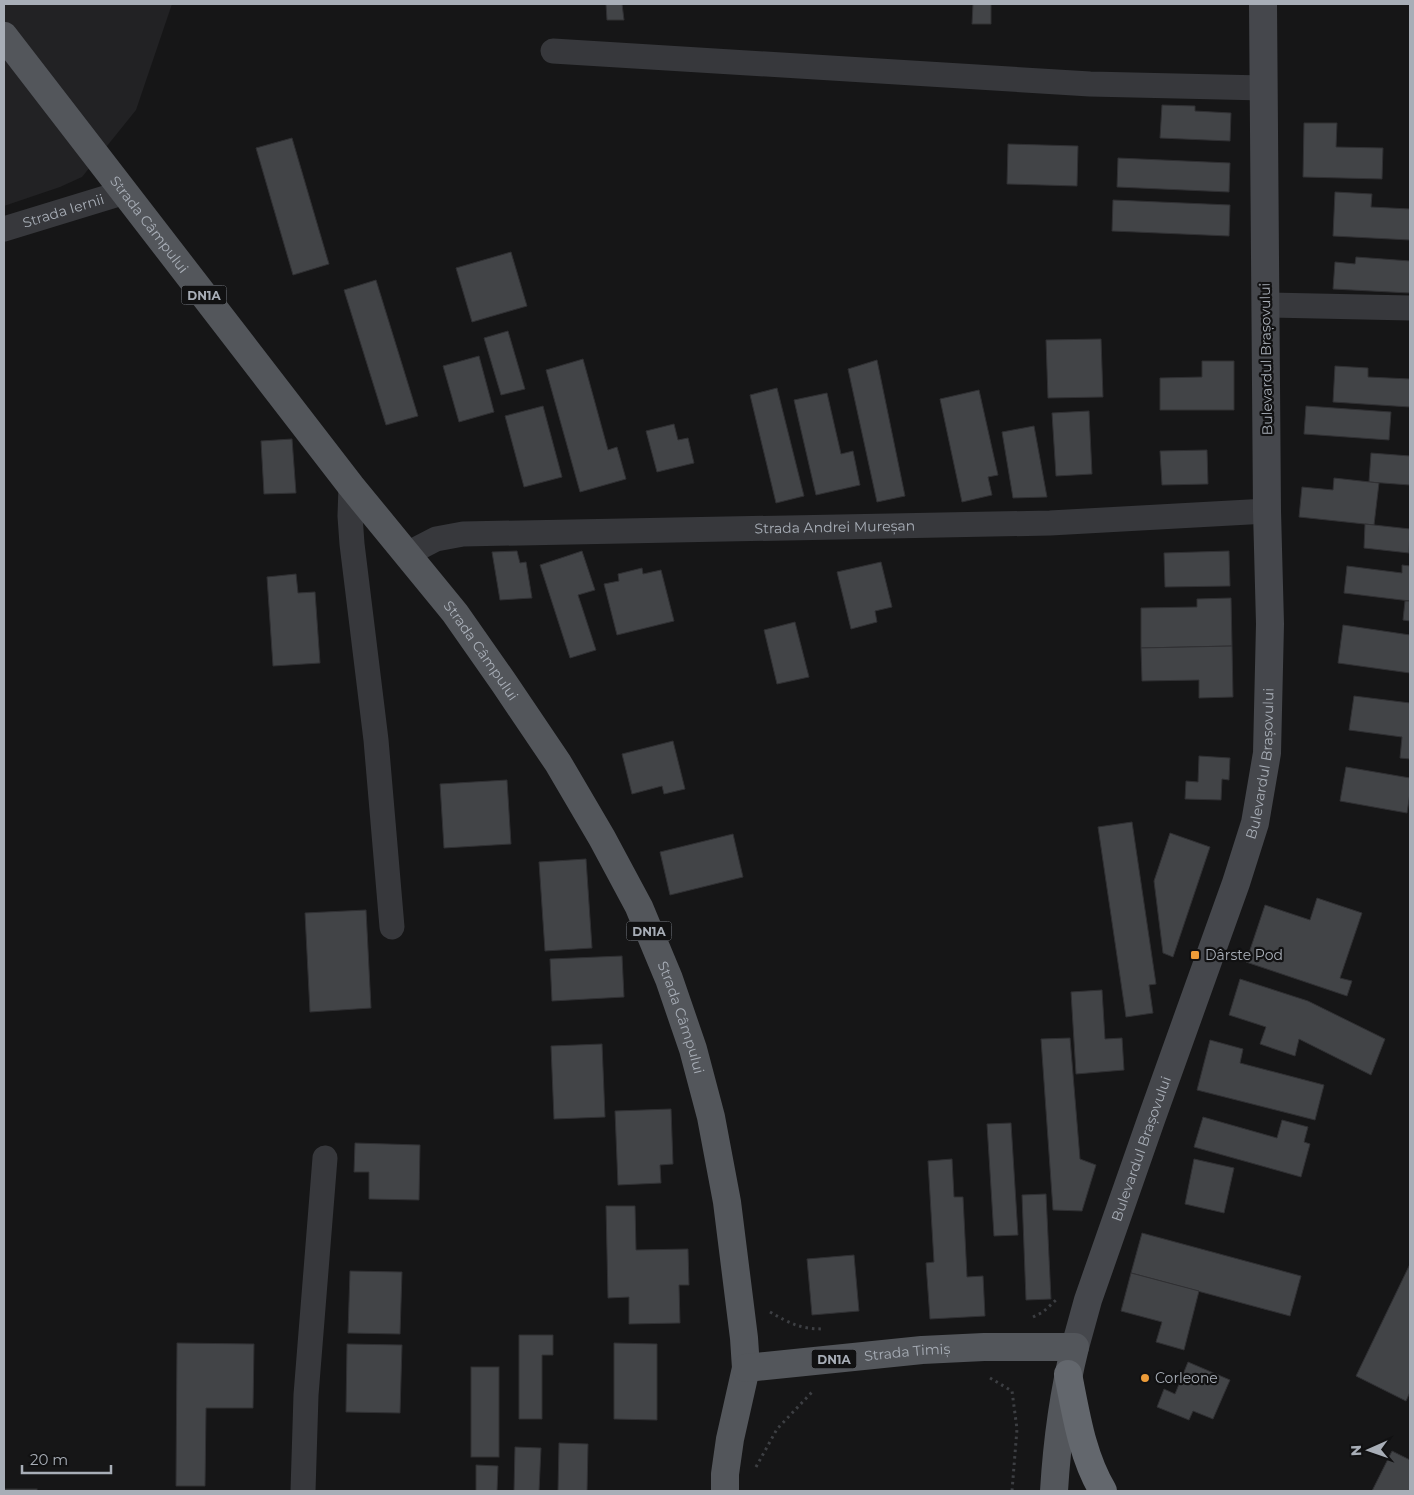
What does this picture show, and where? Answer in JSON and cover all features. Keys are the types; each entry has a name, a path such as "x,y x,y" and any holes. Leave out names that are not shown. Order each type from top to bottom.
{"highway":[{"path":"1068,1374 1087,1454 1103,1491"}],"main road":[{"name":"Bulevardul Brașovului","path":"1054,1491 1060,1422 1068,1374 1088,1300 1236,883 1255,823 1267,753 1270,624 1267,511 1263,4"},
{"name":"Strada Câmpului","path":"4,36 351,486 455,613 552,755 602,838 639,907 669,979 693,1049 711,1117 727,1202 746,1368"},
{"name":"Strada Timiș","path":"746,1368 922,1350 993,1347 1075,1348"},
{"name":"DN1A","path":"725,1491 725,1474 730,1438 746,1368"}],"street":[{"path":"553,51 1090,84 1264,88"},
{"name":"Strada Iernii","path":"4,229 125,192"},
{"path":"1265,305 1410,308"},
{"path":"351,486 350,516 352,544 376,740 392,927"},
{"name":"Strada Andrei Mureșan","path":"406,554 436,539 463,534 1050,523 1267,511"},
{"path":"303,1491 306,1395 325,1158"}],"path":[{"path":"1028,1319 1043,1312 1055,1302 1058,1292"},
{"path":"741,1313 770,1312 789,1324 811,1329 830,1328"},
{"path":"984,1377 992,1378 1012,1391 1017,1428 1012,1491"},
{"path":"755,1470 776,1429 812,1391 820,1388"}],"shaded area":[{"path":"4,4 172,4 136,110 82,177 60,187 4,206"}],"building":[{"path":"606,4 622,4 624,20 607,20"},
{"path":"973,4 991,4 991,24 972,24"},
{"path":"1162,105 1195,106 1195,111 1231,113 1230,141 1160,138"},
{"path":"1304,123 1337,123 1336,147 1383,148 1382,179 1303,177"},
{"path":"292,138 329,264 293,275 256,148"},
{"path":"1008,144 1078,146 1077,186 1007,184"},
{"path":"1118,158 1230,163 1229,192 1117,187"},
{"path":"1335,192 1372,194 1371,207 1410,209 1410,240 1333,236"},
{"path":"1113,200 1230,205 1229,236 1112,231"},
{"path":"511,252 527,306 472,322 456,268"},
{"path":"1356,257 1410,261 1410,293 1333,289 1335,262 1355,264"},
{"path":"376,280 418,416 386,425 344,290"},
{"path":"508,331 525,389 501,395 484,338"},
{"path":"1101,339 1103,397 1048,398 1046,340"},
{"path":"479,356 494,412 459,422 443,366"},
{"path":"583,359 608,450 617,447 626,479 580,492 546,370"},
{"path":"877,360 905,496 877,502 848,369"},
{"path":"1202,361 1234,361 1234,410 1160,410 1160,378 1202,377"},
{"path":"1335,366 1368,368 1368,377 1410,379 1410,407 1333,402"},
{"path":"777,388 804,496 776,503 750,395"},
{"path":"979,390 998,475 988,477 992,495 962,502 940,399"},
{"path":"827,393 841,454 853,451 860,485 816,495 794,400"},
{"path":"543,406 562,477 524,487 505,416"},
{"path":"1306,406 1391,412 1389,440 1304,434"},
{"path":"1089,411 1092,474 1056,476 1052,413"},
{"path":"674,424 678,440 688,438 694,463 657,472 646,431"},
{"path":"1034,426 1047,497 1013,498 1002,432"},
{"path":"292,439 296,493 264,494 261,441"},
{"path":"1207,450 1208,484 1162,485 1160,451"},
{"path":"1371,453 1410,456 1410,485 1369,482"},
{"path":"1334,478 1379,483 1374,525 1299,517 1302,487 1333,490"},
{"path":"1365,524 1410,529 1409,553 1364,548"},
{"path":"517,551 520,563 526,562 532,598 500,600 492,552"},
{"path":"582,551 595,590 578,595 596,650 570,658 540,565"},
{"path":"1229,551 1230,586 1165,587 1164,553"},
{"path":"881,562 892,607 875,611 877,622 851,629 837,572"},
{"path":"1402,565 1410,566 1410,601 1344,593 1347,566 1402,573"},
{"path":"642,568 643,574 661,570 674,621 617,635 604,584 619,581 618,574"},
{"path":"296,574 298,593 315,592 320,663 273,666 267,577"},
{"path":"1231,598 1232,646 1141,648 1141,608 1197,607 1197,599"},
{"path":"1405,601 1410,601 1410,621 1403,620"},
{"path":"795,622 809,677 777,684 764,630"},
{"path":"1343,625 1410,635 1410,673 1338,663"},
{"path":"1232,646 1233,697 1199,698 1199,680 1142,681 1141,648"},
{"path":"1354,696 1410,703 1410,759 1400,758 1402,737 1349,730"},
{"path":"673,741 685,789 664,794 662,786 632,794 622,754"},
{"path":"1199,756 1230,758 1229,780 1222,779 1221,800 1185,799 1186,781 1198,782"},
{"path":"1346,767 1410,778 1407,813 1340,801"},
{"path":"507,780 511,844 444,848 440,784"},
{"path":"1132,822 1156,984 1149,985 1153,1013 1126,1017 1098,827"},
{"path":"1170,833 1210,847 1173,957 1163,953 1154,881"},
{"path":"733,834 743,877 670,895 660,852"},
{"path":"586,859 592,948 545,951 539,862"},
{"path":"1317,898 1362,913 1340,978 1352,981 1347,996 1246,962 1265,905 1310,920"},
{"path":"366,910 371,1008 310,1012 305,913"},
{"path":"622,956 624,997 552,1001 550,959"},
{"path":"1240,979 1308,1001 1385,1039 1371,1075 1299,1039 1295,1056 1260,1044 1266,1027 1229,1015"},
{"path":"1102,990 1105,1039 1122,1038 1124,1070 1076,1074 1071,992"},
{"path":"1070,1038 1080,1159 1096,1165 1082,1211 1053,1210 1041,1039"},
{"path":"1210,1040 1243,1049 1240,1063 1324,1085 1315,1120 1197,1090"},
{"path":"602,1044 605,1117 554,1119 551,1046"},
{"path":"671,1109 673,1164 660,1165 661,1183 618,1185 615,1111"},
{"path":"1203,1117 1277,1138 1282,1120 1308,1127 1304,1142 1310,1144 1301,1177 1194,1147"},
{"path":"1011,1123 1018,1235 994,1236 987,1124"},
{"path":"355,1143 420,1145 419,1200 369,1199 369,1172 354,1172"},
{"path":"952,1159 954,1197 963,1197 967,1277 983,1276 985,1316 930,1319 926,1263 934,1262 928,1161"},
{"path":"1194,1159 1234,1168 1224,1213 1185,1204"},
{"path":"1046,1194 1051,1299 1026,1300 1022,1195"},
{"path":"606,1206 635,1206 636,1250 688,1249 689,1285 679,1285 680,1323 629,1324 629,1297 608,1298"},
{"path":"1142,1233 1301,1276 1290,1316 1131,1273"},
{"path":"854,1255 859,1311 812,1315 807,1259"},
{"path":"1410,1264 1410,1392 1406,1401 1356,1376"},
{"path":"350,1271 402,1272 400,1334 348,1333"},
{"path":"1131,1273 1199,1291 1184,1350 1156,1342 1162,1322 1121,1311"},
{"path":"519,1335 553,1335 553,1355 542,1355 542,1419 519,1419"},
{"path":"177,1343 254,1344 253,1408 206,1408 205,1486 176,1486"},
{"path":"614,1343 657,1344 657,1420 614,1419"},
{"path":"347,1344 402,1345 400,1413 346,1412"},
{"path":"1188,1362 1230,1380 1213,1419 1193,1411 1189,1420 1157,1407 1164,1389 1175,1394"},
{"path":"471,1367 499,1367 499,1457 471,1457"},
{"path":"559,1443 588,1444 587,1491 558,1491"},
{"path":"515,1447 541,1448 539,1491 514,1491"},
{"path":"1392,1451 1410,1460 1410,1491 1372,1491"},
{"path":"476,1465 498,1466 497,1491 476,1491"},
{"path":"4,1489 37,1489 37,1491 4,1491"}],"place":[{"name":"Dârste Pod","path":"1195,955"},
{"name":"Corleone","path":"1145,1378"}]}
